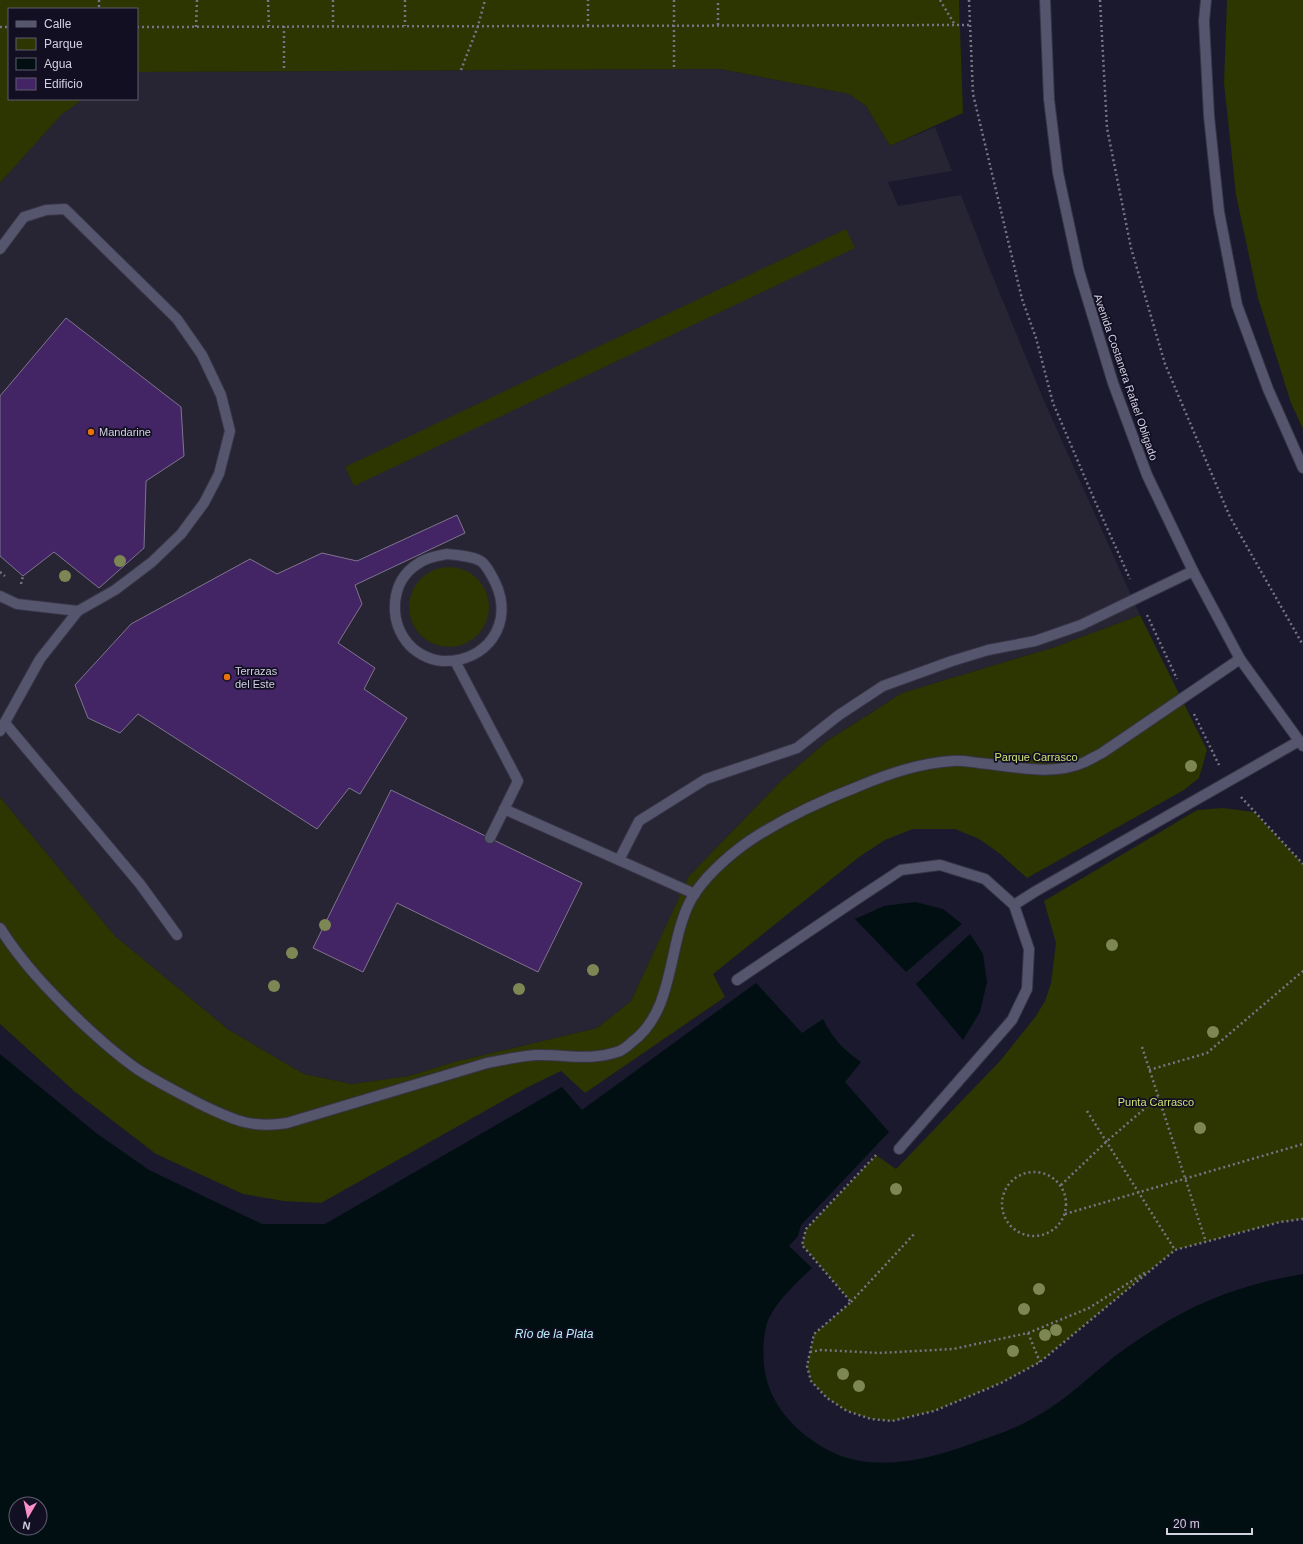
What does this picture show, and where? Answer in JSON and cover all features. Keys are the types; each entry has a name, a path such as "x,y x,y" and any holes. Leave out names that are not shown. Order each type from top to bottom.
{"main road":[{"name":"Avenida Costanera Rafael Obligado","path":"1045,0 1049,99 1054,148 1064,206 1079,271 1114,383 1147,475 1193,571 1240,659 1301,744"},
{"path":"1206,0 1204,21 1209,116 1219,212 1237,305 1268,389 1303,468"},
{"path":"0,249 24,217 46,210 65,209 177,319 202,354 221,395 230,431 219,474 204,503 182,534 152,562 115,590 78,611 40,659 2,727 140,884 177,935"},
{"path":"447,554 463,556 482,562 501,592 503,611 498,629 488,645 473,656 455,661 436,660 419,653 406,641 398,626 394,610 396,593 411,569 415,565 430,557 447,554"},
{"path":"619,860 639,821 706,779 797,748 840,715 883,686 952,661 988,650 1035,641 1081,625 1193,571"},
{"path":"0,596 17,604 78,611"},
{"path":"0,928 12,946 53,994 99,1039 136,1068 178,1093 236,1121 262,1125 287,1123 487,1063 536,1055 577,1058 601,1056 622,1050 638,1038 648,1027 656,1014 669,977 685,916 695,894 710,875 759,834 798,813 837,795 889,774 927,764 953,761 1030,770 1049,770 1068,767 1084,762 1102,753 1240,659"},
{"path":"455,661 518,781 490,838"},
{"path":"1014,905 1036,891 1301,744"},
{"path":"504,810 695,894"},
{"path":"737,980 901,870 940,865 985,879 1014,905 1029,949 1027,989 1012,1020 899,1149"}],"path":[{"path":"196,26 197,0"},
{"path":"268,0 269,26"},
{"path":"333,0 333,26"},
{"path":"405,0 406,26"},
{"path":"461,70 478,26 485,0"},
{"path":"588,0 588,26"},
{"path":"674,0 674,69"},
{"path":"718,0 718,26"},
{"path":"940,0 955,25"},
{"path":"969,0 973,94 1022,299"},
{"path":"1100,0 1107,128 1131,248 1165,364 1230,517 1303,645"},
{"path":"138,27 970,25"},
{"path":"284,26 284,71"},
{"path":"1150,1070 1207,1053 1303,971"},
{"path":"1142,1047 1184,1179 1206,1242"},
{"path":"1060,1185 1106,1142 1158,1098"},
{"path":"1087,1111 1175,1250"},
{"path":"1065,1214 1303,1144"},
{"path":"851,1302 802,1245 806,1228 876,1155"},
{"path":"1034,1171 1044,1172 1053,1177 1060,1185 1065,1194 1067,1204 1065,1214 1060,1224 1043,1235 1032,1236 1021,1233 1012,1227 1006,1218 1003,1208 1003,1197 1007,1187 1014,1179 1023,1174 1034,1171"},
{"path":"915,1233 851,1302 814,1334 807,1366 811,1381 827,1398 846,1411 871,1420 892,1421 934,1411 1001,1383 1040,1362 1175,1250 1280,1222 1303,1219"},
{"path":"810,1352 821,1350 879,1353 953,1349 1028,1333 1089,1308 1155,1267"},
{"path":"1028,1333 1040,1362"}],"shaded area":[{"path":"720,69 849,94 866,106 890,146 935,127 952,171 888,182 898,206 961,195 1045,403 1140,615 1055,647 902,693 827,741 782,780 689,876 631,1001 597,1028 454,1062 409,1076 352,1084 304,1074 229,1030 115,936 0,797 0,183 61,114 82,100 138,100 138,72"}],"green space":[{"path":"0,0 959,0 963,113 890,146 866,106 849,94 720,69 138,72 138,8 8,8 8,100 82,100 61,115 0,183"},
{"path":"1227,0 1303,0 1303,429 1291,403 1258,298 1236,195 1224,83"},
{"path":"846,229 855,248 354,486 345,467"},
{"path":"449,567 464,570 477,579 486,592 489,607 486,622 477,635 464,644 449,647 434,644 421,635 412,622 409,607 412,592 421,579 434,570"},
{"name":"Parque Carrasco","path":"1140,615 1207,750 1199,778 1184,790 1027,878 999,853 979,839 955,829 913,829 885,840 859,857 713,974 725,997 585,1093 561,1071 526,1088 321,1203 284,1201 243,1194 156,1154 74,1091 0,1024 0,797 115,936 229,1030 304,1074 352,1084 409,1076 454,1062 597,1028 631,1001 689,876 782,780 827,741 902,693 1055,647"},
{"name":"Punta Carrasco","path":"1223,808 1254,812 1303,864 1303,1219 1280,1222 1175,1250 1040,1362 1001,1383 934,1411 892,1421 871,1419 847,1411 827,1398 811,1381 807,1366 814,1334 851,1302 802,1245 806,1229 876,1155 896,1169 1000,1061 1036,1016 1045,1001 1051,983 1056,943 1044,901 1197,810"}],"water":[{"path":"915,902 943,909 962,924 906,972 855,919 884,906"},
{"path":"970,934 983,954 987,982 980,1012 963,1040 916,984"},
{"name":"Río de la Plata","path":"756,983 802,1033 823,1019 830,1032 839,1043 861,1062 845,1082 889,1132 801,1225 798,1236 789,1246 812,1268 778,1303 769,1319 764,1336 764,1365 766,1377 769,1388 780,1408 795,1426 813,1441 833,1452 853,1459 874,1463 916,1460 937,1455 1009,1430 1048,1410 1115,1356 1142,1337 1188,1310 1244,1288 1303,1274 1303,1544 0,1544 0,1054 96,1133 149,1170 262,1224 325,1224 562,1087 582,1110"}],"building":[{"name":"Mandarine","path":"66,318 181,407 184,456 146,481 144,548 99,588 54,552 23,576 0,556 0,396"},
{"name":"Terrazas del Este","path":"457,515 465,533 355,585 362,604 338,643 375,668 364,689 407,718 360,794 349,788 317,829 138,714 120,733 88,718 75,685 131,624 250,559 277,574 322,553 357,561"},
{"path":"391,790 582,883 538,972 397,903 363,972 313,948"}],"place":[{"name":"Mandarine","path":"91,432"},
{"name":"Terrazas del Este","path":"227,677"}]}
